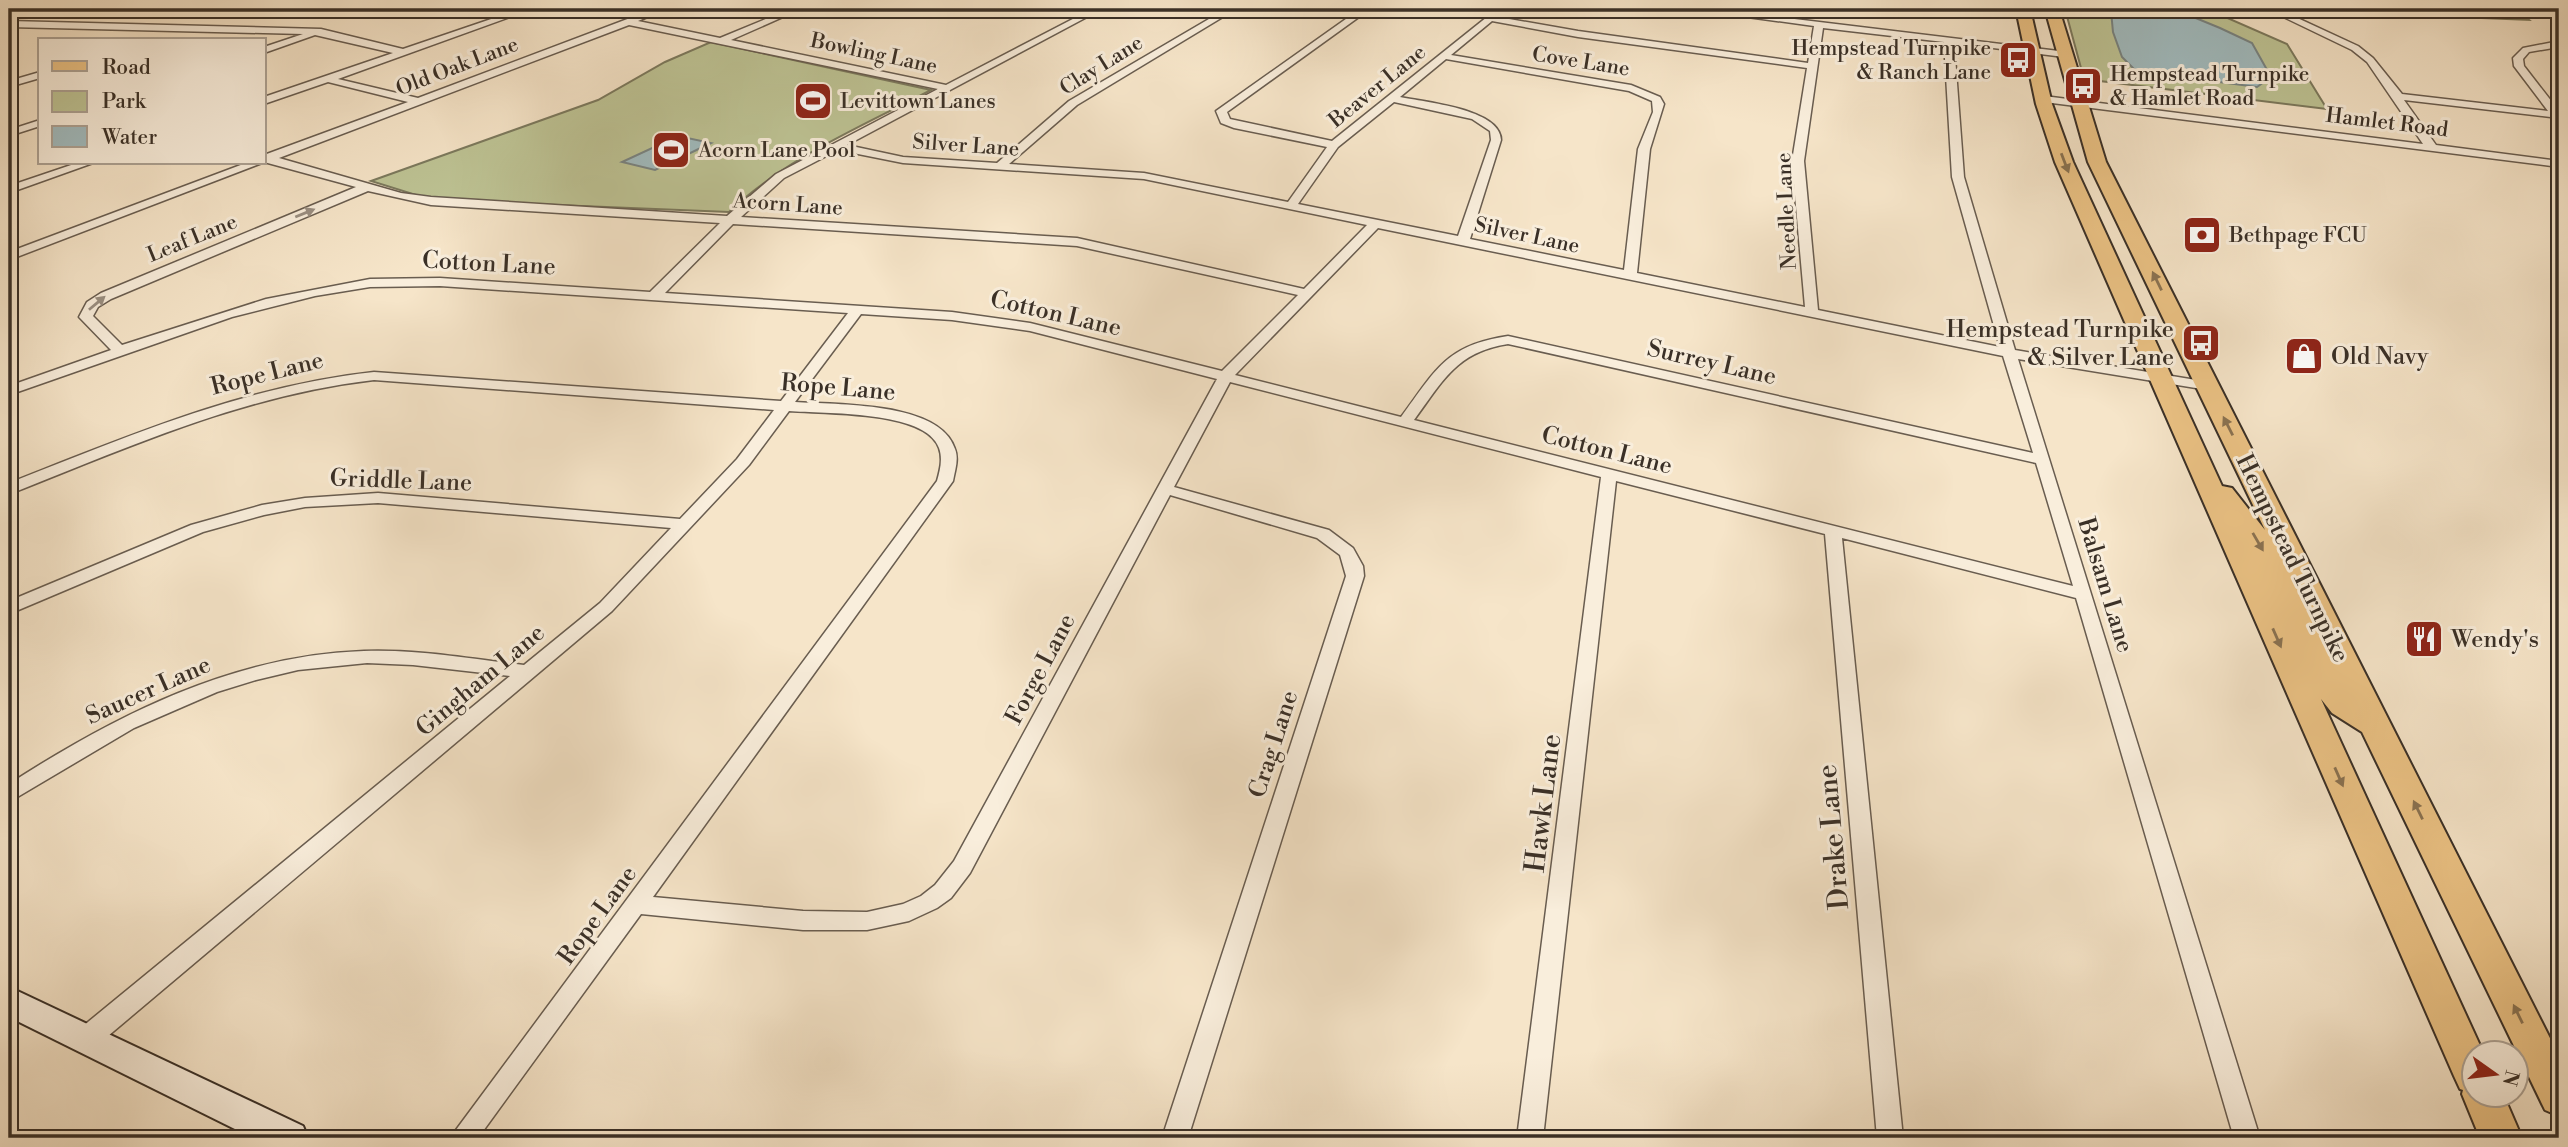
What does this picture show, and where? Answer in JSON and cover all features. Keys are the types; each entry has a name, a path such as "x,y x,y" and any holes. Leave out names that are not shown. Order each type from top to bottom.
{"main road":[{"name":"Hempstead Turnpike","path":"2023,9 2043,99 2064,162 2460,1047"},
{"name":"Hempstead Turnpike","path":"2052,9 2097,162 2559,1097"},
{"path":"2201,469 2258,539 2329,689 2343,705 2377,726"},
{"path":"2311,715 2377,726"},
{"path":"9,1001 290,1138"},
{"path":"2488,1108 2501,1138"}],"street":[{"path":"9,11 15,9"},
{"path":"480,9 509,15"},
{"path":"266,100 528,9"},
{"name":"Old Oak Lane","path":"266,159 662,9"},
{"path":"720,41 797,9"},
{"path":"654,296 767,185 835,146 1098,9"},
{"name":"Clay Lane","path":"1000,166 1073,103 1232,9"},
{"path":"1334,145 1238,126 1225,121 1221,111 1366,9"},
{"name":"Beaver Lane","path":"1292,206 1334,145 1501,9"},
{"path":"1693,9 2064,54"},
{"path":"2272,9 2355,48 2370,60 2397,94 2432,148"},
{"path":"1490,18 1578,34 1812,66"},
{"name":"Bowling Lane","path":"629,22 947,88"},
{"path":"9,24 321,32 402,52"},
{"name":"Needle Lane","path":"1812,313 1798,161 1819,24"},
{"path":"156,38 185,27"},
{"path":"266,49 321,32"},
{"name":"Balsam Lane","path":"1949,41 1958,177 2247,1138"},
{"path":"2558,115 2519,66 2518,58 2526,50 2559,44"},
{"name":"Cove Lane","path":"1444,55 1527,72 1631,88 1656,99 1659,104 1658,112 1644,149 1630,275"},
{"path":"9,84 38,76"},
{"path":"327,79 417,102"},
{"path":"2396,96 2558,115"},
{"path":"1391,98 1475,117 1489,122 1495,129 1496,140 1463,241"},
{"name":"Hamlet Road","path":"2043,99 2559,164"},
{"path":"9,133 38,124"},
{"name":"Silver Lane","path":"835,146 903,160 1144,176 2010,354 2208,386"},
{"name":"Acorn Lane","path":"266,161 400,197 432,201 1077,242 1306,293"},
{"path":"9,190 84,164"},
{"name":"Old Oak Lane","path":"9,256 251,164"},
{"name":"Leaf Lane","path":"121,352 86,317 92,305 106,296 367,187"},
{"name":"Forge Lane","path":"636,904 843,924 879,921 931,902 962,867 1225,377 1375,224"},
{"name":"Cotton Lane","path":"9,391 272,301 363,283 440,282 1000,321 2082,594"},
{"name":"Gingham Lane","path":"86,1039 606,607 743,462 857,310"},
{"name":"Surrey Lane","path":"1405,422 1455,355 1474,345 1508,341 2042,460"},
{"name":"Rope Lane","path":"9,489 238,402 293,387 351,378 404,377 886,414 920,422 933,429 947,444 950,466 945,481 463,1138"},
{"name":"Hawk Lane","path":"1530,1138 1609,474"},
{"name":"Crag Lane","path":"1165,489 1323,534 1347,552 1354,566 1354,576 1175,1138"},
{"name":"Griddle Lane","path":"9,608 196,530 261,510 330,499 378,498 683,524"},
{"name":"Drake Lane","path":"1833,531 1890,1138"},
{"name":"Saucer Lane","path":"9,794 94,739 148,711 226,681 275,668 344,658 390,658 528,672"}],"green space":[{"path":"2065,9 2207,9 2287,44 2327,109 2084,79"},
{"path":"2401,9 2516,9 2529,20 2406,15"},
{"path":"711,42 931,90 800,159 751,192 729,212 432,200 371,181 598,100 665,62"}],"water":[{"path":"2111,11 2186,14 2220,28 2252,43 2271,77 2257,87 2136,71 2122,57 2113,32"},
{"name":"Acorn Lane Pool","path":"678,136 711,143 678,159 669,159 674,161 655,170 622,162"}],"place":[{"name":"Hempstead Turnpike & Ranch Lane","path":"2018,60"},
{"name":"Hempstead Turnpike & Hamlet Road","path":"2083,86"},
{"name":"Levittown Lanes","path":"813,101"},
{"name":"Acorn Lane Pool","path":"671,150"},
{"name":"Bethpage FCU","path":"2202,235"},
{"name":"Hempstead Turnpike & Silver Lane","path":"2201,343"},
{"name":"Old Navy","path":"2304,356"},
{"name":"Wendy's","path":"2424,639"}]}
